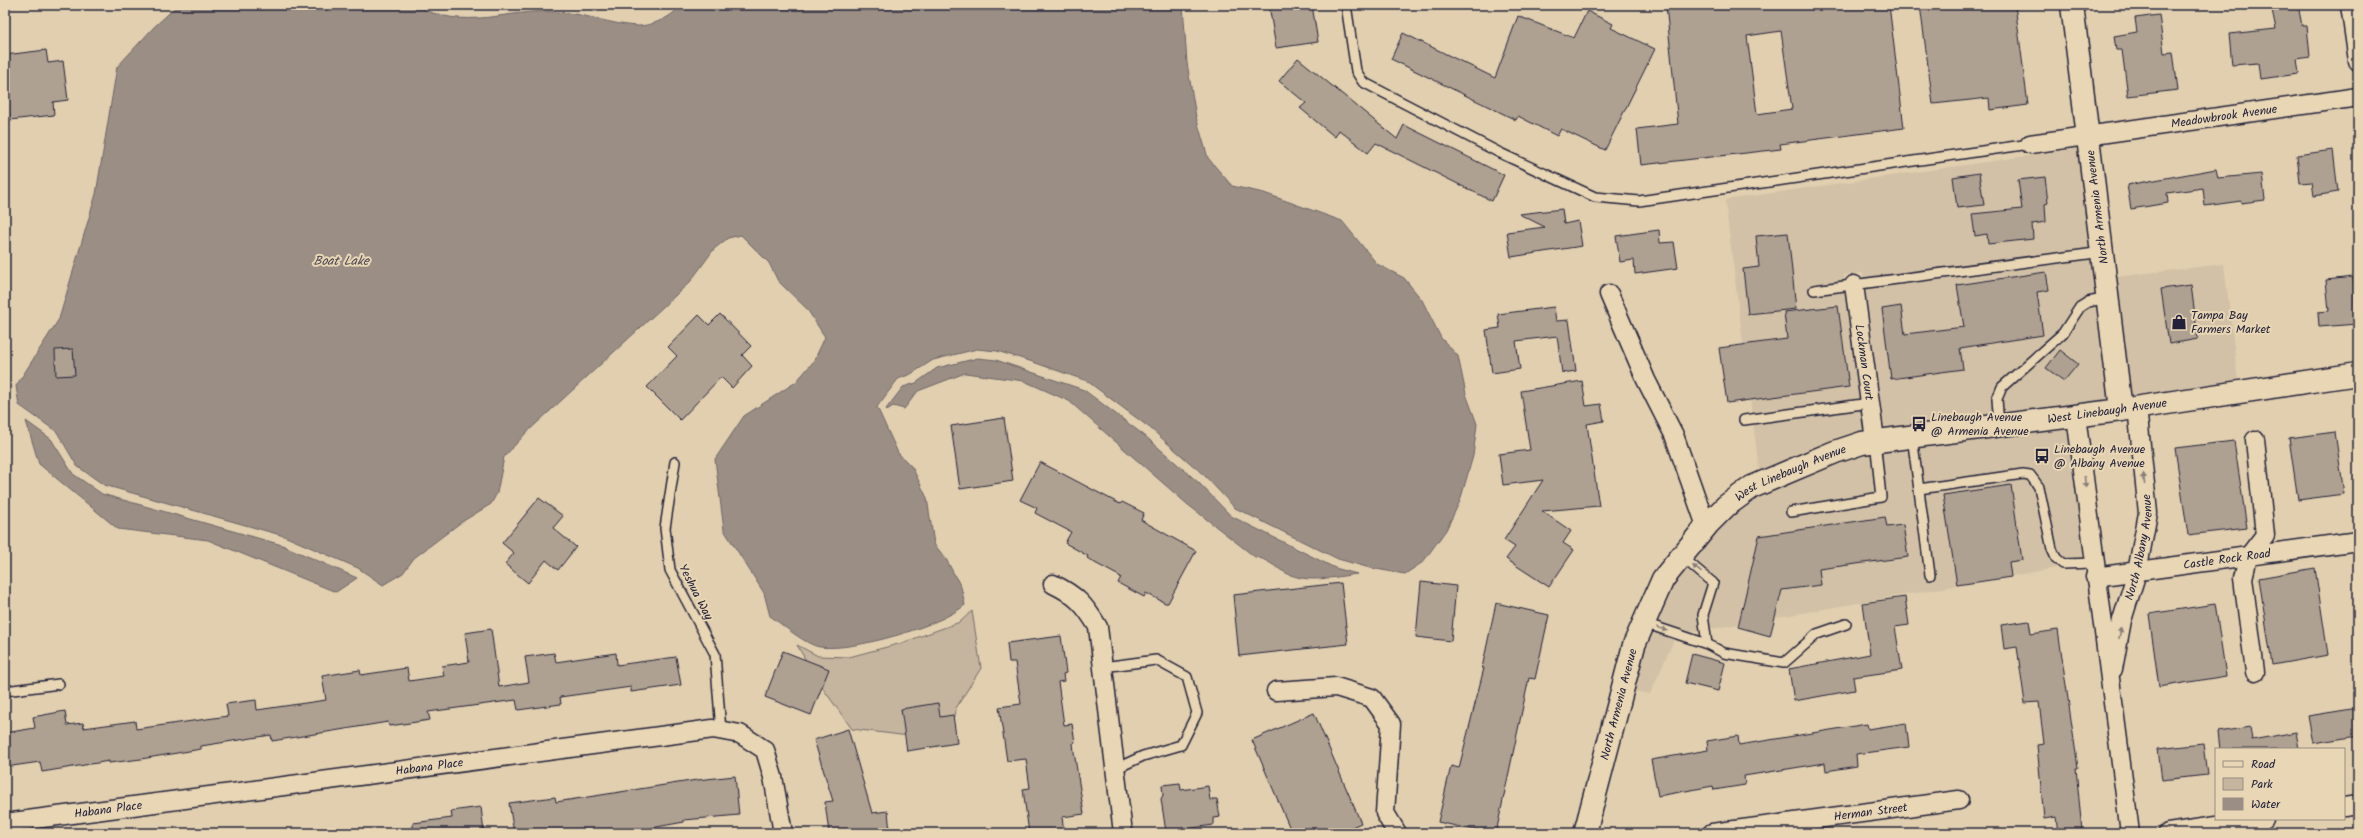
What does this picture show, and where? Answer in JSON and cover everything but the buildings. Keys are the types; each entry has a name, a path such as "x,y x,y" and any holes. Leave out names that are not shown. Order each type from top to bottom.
{"main road":[{"name":"North Armenia Avenue","path":"2072,5 2108,298 2129,409"},
{"name":"West Linebaugh Avenue","path":"1663,579 1706,526 1726,506 1752,487 1835,452 1876,440 2129,409 2358,374"},
{"name":"North Armenia Avenue","path":"1585,833 1634,645 1663,579"}],"street":[{"path":"2350,5 2358,61"},
{"name":"Meadowbrook Avenue","path":"2030,144 2358,97"},
{"name":"Lockman Court","path":"1854,285 1876,440"},
{"path":"1609,294 1646,380 1674,435 1706,526"},
{"name":"North Albany Avenue","path":"2110,685 2122,620 2137,572 2148,513 2129,409"},
{"name":"North Albany Avenue","path":"2076,416 2130,833"},
{"path":"2255,440 2265,535 2248,557 2242,578 2255,672"},
{"name":"Castle Rock Road","path":"2095,570 2137,572 2358,541"},
{"path":"1053,584 1068,591 1084,605 1098,627 1123,833"},
{"path":"1276,691 1336,687 1372,698 1392,724 1385,813 1397,833"},
{"name":"Habana Place","path":"5,823 48,825 713,729 740,734 765,750 773,777 783,833"},
{"name":"Herman Street","path":"1712,833 1959,800"},
{"path":"2345,807 2358,805"},
{"path":"2168,833 2257,820"}],"lane":[{"path":"1346,5 1356,71 1363,82 1500,153 1595,197 1639,201 2030,144"},
{"path":"1814,290 2102,252"},
{"path":"1999,425 1997,399 2002,387 2063,333 2080,307 2088,302 2108,298"},
{"path":"1744,420 1870,403"},
{"path":"1912,436 1930,575"},
{"path":"1791,512 1881,497 1876,440"},
{"name":"Yeshua Way","path":"675,462 665,528 670,570 715,654 720,731"},
{"path":"1919,489 2024,474 2030,475 2039,487 2052,549 2056,558 2063,564 2095,570"},
{"path":"1681,556 1713,582 1703,615 1707,644"},
{"path":"1644,623 1707,644 1724,652 1784,663 1817,634 1846,624"},
{"path":"1102,667 1156,660 1187,677 1197,713 1181,745 1143,756 1115,769"},
{"path":"5,691 59,684"}],"shaded area":[{"path":"2081,148 2093,279 2096,279 2110,400 1884,428 1863,273 1844,275 1864,432 1755,474 1759,470 1725,200"},
{"path":"2224,264 2238,381 2129,397 2115,277"},
{"path":"2068,428 2084,563 1676,635 1650,694 1633,691 1644,650 1672,586 1711,536 1718,532 1717,529 1732,515 1757,497 1838,463 1878,451"}],"green space":[{"path":"972,611 981,668 956,708 953,719 909,736 852,729 819,683 797,645 818,656 849,657 902,643 960,622"}],"water":[{"name":"Boat Lake","path":"178,5 414,5 434,13 452,17 486,18 520,13 557,12 577,14 618,24 643,26 655,23 668,17 680,5 1183,5 1187,63 1196,117 1208,158 1232,186 1264,193 1342,221 1377,264 1404,278 1422,300 1441,338 1458,356 1466,394 1477,424 1473,456 1460,501 1446,530 1423,562 1405,574 1370,568 1338,559 1235,508 1205,476 1150,428 1087,381 997,351 977,349 933,360 911,374 898,379 877,407 898,453 912,467 927,498 934,544 946,559 961,587 965,605 937,621 895,636 852,646 820,647 808,643 770,616 764,593 724,530 715,459 744,416 796,382 814,361 825,337 807,309 778,281 769,263 741,235 728,238 714,249 690,282 526,433 504,457 497,493 491,504 460,523 414,558 403,573 383,585 358,568 284,536 104,485 77,466 57,432 19,405 16,386 59,319 96,194 117,67 154,27"},
{"path":"978,358 996,360 1084,390 1145,436 1199,483 1231,516 1335,568 1357,574 1321,579 1303,578 1286,573 1267,561 1255,557 1187,504 1069,401 1024,381 965,373 918,391 904,409 893,406 887,410 886,409 903,387 916,383 937,368"},
{"path":"26,421 51,439 73,474 102,494 282,545 357,578 336,592 208,540 118,529 39,464"}],"place":[{"name":"Tampa Bay Farmers Market","path":"2179,322"},
{"name":"Linebaugh Avenue @ Armenia Avenue","path":"1919,424"},
{"name":"Linebaugh Avenue @ Albany Avenue","path":"2042,456"}]}
